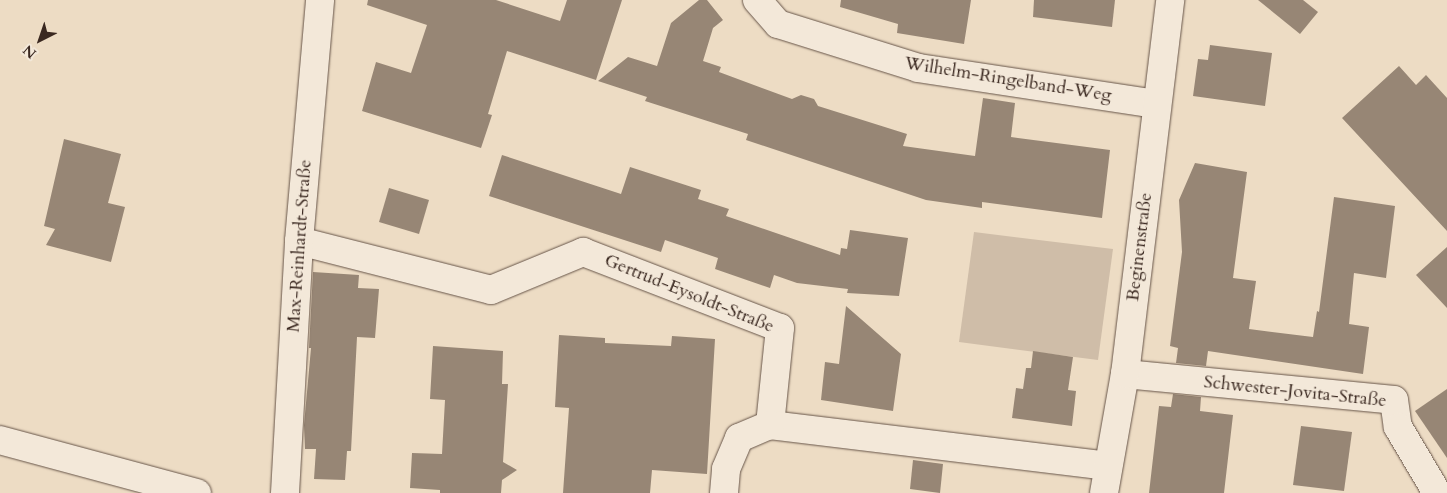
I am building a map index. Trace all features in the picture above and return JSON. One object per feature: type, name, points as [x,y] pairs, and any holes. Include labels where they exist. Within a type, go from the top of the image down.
[{"type":"street","name":"Max-Reinhardt-Straße","points":[[285,493],[299,241],[320,0]]},
{"type":"street","name":"Wilhelm-Ringelband-Weg","points":[[757,0],[778,24],[918,68],[1156,104]]},
{"type":"street","name":"Beginenstraße","points":[[1104,493],[1125,374],[1170,0]]},
{"type":"street","name":"Gertrud-Eysoldt-Straße","points":[[299,241],[492,290],[583,252],[780,328],[770,425]]},
{"type":"street","name":"Schwester-Jovita-Straße","points":[[1125,374],[1394,400],[1398,427],[1437,493]]},
{"type":"street","points":[[724,493],[726,469],[740,438],[770,425],[1108,466]]},
{"type":"street","points":[[0,440],[197,493]]},
{"type":"shaded area","points":[[974,232],[1113,249],[1098,360],[959,342]]},
{"type":"building","points":[[368,0],[496,0],[560,21],[567,0],[622,0],[596,80],[507,51],[488,114],[492,115],[481,148],[362,111],[376,62],[411,73],[427,25],[367,5]]},
{"type":"building","points":[[699,0],[707,0],[723,20],[713,28],[703,61],[721,67],[719,72],[792,99],[801,95],[814,99],[818,106],[907,134],[903,146],[975,156],[983,98],[1015,103],[1011,137],[1110,150],[1102,218],[982,202],[982,208],[926,200],[746,140],[748,134],[645,101],[647,97],[598,81],[628,57],[657,66],[671,23]]},
{"type":"building","points":[[841,0],[971,0],[964,44],[897,33],[898,24],[840,7]]},
{"type":"building","points":[[1034,0],[1115,0],[1112,27],[1033,17]]},
{"type":"building","points":[[1258,0],[1303,0],[1318,12],[1300,34]]},
{"type":"building","points":[[1210,45],[1272,53],[1265,106],[1193,96],[1198,59],[1208,60]]},
{"type":"building","points":[[1399,66],[1416,85],[1426,75],[1447,98],[1447,231],[1342,118]]},
{"type":"building","points":[[64,139],[121,154],[108,203],[125,207],[111,262],[46,245],[55,229],[44,226]]},
{"type":"building","points":[[502,155],[621,194],[630,167],[701,190],[698,199],[729,209],[726,216],[840,255],[841,248],[847,249],[850,230],[908,238],[899,296],[847,293],[848,289],[797,283],[774,275],[770,288],[715,269],[718,258],[665,240],[661,252],[489,196]]},
{"type":"building","points":[[1195,163],[1247,172],[1233,278],[1256,281],[1249,329],[1313,337],[1317,311],[1319,312],[1334,197],[1395,206],[1386,278],[1354,273],[1349,324],[1369,327],[1363,374],[1208,351],[1206,366],[1176,363],[1178,348],[1170,346],[1182,252],[1179,200]]},
{"type":"building","points":[[389,188],[429,200],[419,234],[379,222]]},
{"type":"building","points":[[1447,247],[1447,308],[1416,275]]},
{"type":"building","points":[[313,272],[359,275],[358,288],[379,289],[375,338],[357,337],[351,451],[347,451],[345,480],[314,479],[316,449],[305,449],[304,425],[311,348],[309,348]]},
{"type":"building","points":[[846,306],[901,354],[893,411],[821,400],[825,362],[839,364]]},
{"type":"building","points":[[559,335],[605,338],[605,343],[671,346],[672,336],[715,339],[707,474],[652,470],[650,493],[563,493],[569,408],[555,407]]},
{"type":"building","points":[[433,346],[503,351],[502,384],[508,384],[503,462],[517,470],[502,480],[501,493],[440,493],[440,490],[410,488],[412,453],[442,454],[445,400],[430,399]]},
{"type":"building","points":[[1033,351],[1073,357],[1068,390],[1076,391],[1072,426],[1012,418],[1016,388],[1023,389],[1026,368],[1031,368]]},
{"type":"building","points":[[1447,389],[1447,458],[1415,411]]},
{"type":"building","points":[[1173,394],[1201,397],[1200,411],[1233,415],[1224,493],[1149,493],[1159,406],[1171,407]]},
{"type":"building","points":[[1301,426],[1352,432],[1344,491],[1293,485]]},
{"type":"building","points":[[913,460],[943,464],[940,493],[910,489]]}]
